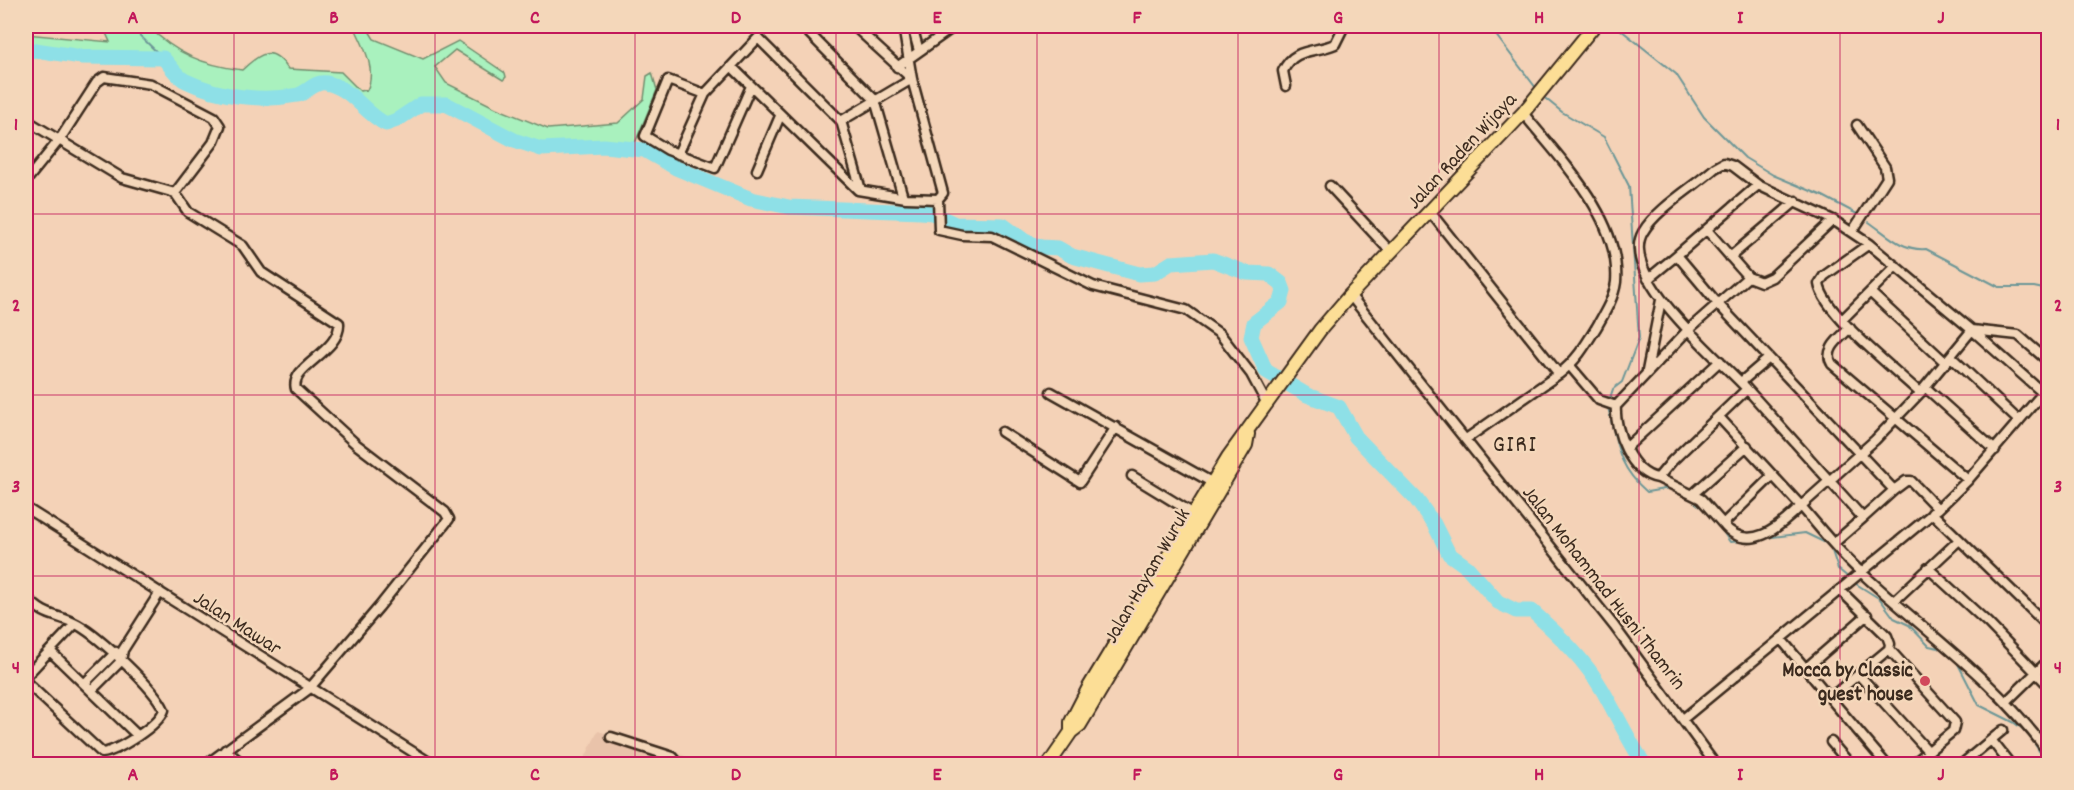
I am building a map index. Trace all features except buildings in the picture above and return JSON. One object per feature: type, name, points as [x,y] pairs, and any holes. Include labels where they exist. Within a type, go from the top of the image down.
[{"type":"highway","name":"Jalan Raden Wijaya","points":[[1350,295],[1431,213],[1523,113],[1593,26]]},
{"type":"highway","name":"Jalan Hayam Wuruk","points":[[1071,732],[1071,722],[1089,687],[1238,442],[1248,433],[1293,365],[1350,295]]},
{"type":"highway","name":"Jalan Hayam Wuruk","points":[[1049,765],[1071,732],[1080,725],[1089,711],[1246,445],[1248,433]]},
{"type":"street","points":[[802,26],[875,100],[903,197]]},
{"type":"street","points":[[854,26],[912,79]]},
{"type":"street","points":[[903,26],[912,79],[943,193],[939,204],[939,230],[962,235],[992,236],[1093,286],[1186,309],[1220,334],[1270,399]]},
{"type":"street","points":[[912,26],[920,51]]},
{"type":"street","points":[[897,67],[955,26]]},
{"type":"street","points":[[1286,86],[1283,71],[1292,59],[1307,50],[1335,44],[1344,26]]},
{"type":"street","points":[[678,154],[705,94],[758,38],[841,121],[861,190]]},
{"type":"street","points":[[732,68],[780,116],[861,190],[939,204]]},
{"type":"street","points":[[26,181],[60,139],[98,82],[104,77],[151,84],[214,117],[219,123],[219,130],[213,143],[175,193]]},
{"type":"street","points":[[841,121],[912,79]]},
{"type":"street","points":[[705,94],[668,80],[645,135],[678,154],[715,168],[751,86]]},
{"type":"street","points":[[1466,439],[1570,366],[1580,355],[1603,317],[1613,293],[1616,269],[1598,211],[1523,113]]},
{"type":"street","points":[[757,170],[780,116]]},
{"type":"street","points":[[26,120],[122,178],[175,193],[188,212],[243,246],[261,272],[339,323],[339,329],[328,348],[302,370],[296,380],[296,389],[357,445],[445,512],[449,519],[386,599],[309,689],[207,765]]},
{"type":"street","points":[[1852,232],[1887,178],[1885,167],[1857,125]]},
{"type":"street","points":[[1683,719],[1935,511],[1968,480],[2046,390],[1936,303],[1896,266],[1852,232],[1796,201],[1758,185],[1733,166],[1722,163],[1654,218],[1643,231],[1640,242],[1648,279],[1661,300],[1744,386],[1863,518]]},
{"type":"street","points":[[1648,279],[1758,185]]},
{"type":"street","points":[[1330,186],[1391,252]]},
{"type":"street","points":[[1730,257],[1796,201]]},
{"type":"street","points":[[1431,213],[1559,374]]},
{"type":"street","points":[[1707,230],[1748,277],[1758,281],[1767,280],[1833,220]]},
{"type":"street","points":[[1869,244],[1824,276],[1819,284],[1822,295],[1850,328],[1995,450]]},
{"type":"street","points":[[1677,255],[1718,304],[1894,490]]},
{"type":"street","points":[[1842,320],[1896,266]]},
{"type":"street","points":[[1609,404],[1647,372],[1688,330],[1748,277]]},
{"type":"street","points":[[1870,292],[2019,421]]},
{"type":"street","name":"Jalan Mohammad Husni Thamrin","points":[[1350,295],[1614,626],[1715,765]]},
{"type":"street","points":[[1647,372],[1661,300]]},
{"type":"street","points":[[1850,328],[1833,346],[1829,360],[1968,480]]},
{"type":"street","points":[[1570,366],[1609,404],[1619,432],[1642,471],[1693,494],[1739,537],[1756,538],[1779,526],[1861,453],[1923,390],[1972,330]]},
{"type":"street","points":[[1972,330],[2019,335],[2049,361]]},
{"type":"street","points":[[1658,478],[1672,460],[1719,417],[1769,358]]},
{"type":"street","points":[[1627,447],[1720,361]]},
{"type":"street","points":[[1051,392],[1213,483]]},
{"type":"street","points":[[1719,417],[1860,574],[1964,660],[2007,701],[2049,752]]},
{"type":"street","points":[[1002,432],[1080,482],[1116,427]]},
{"type":"street","points":[[1693,494],[1747,446]]},
{"type":"street","points":[[1723,524],[1773,475]]},
{"type":"street","points":[[1132,476],[1194,514]]},
{"type":"street","points":[[1834,543],[1894,490],[1910,480],[1958,541],[2049,626]]},
{"type":"street","name":"Jalan Mawar","points":[[26,508],[432,765]]},
{"type":"street","points":[[1894,601],[1958,541]]},
{"type":"street","points":[[1928,568],[2049,686]]},
{"type":"street","points":[[1830,698],[1889,649],[1890,644],[1887,636],[1842,589]]},
{"type":"street","points":[[92,690],[121,661],[123,650],[160,592]]},
{"type":"street","points":[[26,597],[49,616],[75,624],[113,653],[164,710],[158,720],[138,736],[102,753],[26,682]]},
{"type":"street","points":[[26,613],[33,605]]},
{"type":"street","points":[[1804,669],[1867,615]]},
{"type":"street","points":[[26,676],[75,624]]},
{"type":"street","points":[[1780,639],[1886,765]]},
{"type":"street","points":[[1889,649],[1955,722],[1953,731],[1913,765]]},
{"type":"street","points":[[85,683],[113,653],[123,650]]},
{"type":"street","points":[[50,651],[138,736]]},
{"type":"street","points":[[2007,701],[2049,661]]},
{"type":"street","points":[[1859,675],[1928,751]]},
{"type":"street","points":[[1962,765],[2003,730]]},
{"type":"street","points":[[612,737],[673,757],[679,765]]},
{"type":"street","points":[[1992,741],[2010,765]]},
{"type":"street","points":[[1831,742],[1845,763]]},
{"type":"street","points":[[225,750],[243,765]]},
{"type":"shaded area","points":[[598,731],[689,757],[684,764],[582,764]]},
{"type":"green space","points":[[93,26],[148,26],[169,44],[191,57],[228,68],[242,70],[260,56],[271,54],[277,56],[288,69],[341,72],[360,91],[367,90],[370,82],[370,66],[354,26],[366,26],[374,39],[423,59],[458,41],[505,73],[506,77],[503,80],[455,50],[435,67],[446,83],[496,108],[548,129],[618,123],[644,99],[647,76],[652,73],[657,90],[633,148],[604,146],[541,149],[514,140],[446,104],[421,104],[397,120],[386,124],[344,90],[326,83],[315,85],[298,95],[270,98],[241,97],[212,91],[185,81],[163,58],[82,57],[35,50],[26,52],[26,34],[110,42],[106,33]]},
{"type":"waterway","points":[[130,26],[163,58]]},
{"type":"waterway","points":[[1489,26],[1536,88]]},
{"type":"waterway","points":[[1616,26],[1676,74],[1704,117],[1745,158],[1773,175],[1823,196],[1857,214]]},
{"type":"waterway","points":[[26,52],[35,50],[82,57],[163,58],[186,81],[212,91],[241,97],[270,98],[298,95],[315,85],[326,83],[344,90],[386,124],[397,120],[421,104],[446,104],[514,140],[541,149],[604,146],[644,150],[676,168],[751,199],[789,207],[921,212],[932,213],[955,224],[1003,225],[1025,241],[1041,247],[1058,248],[1072,256],[1139,274],[1155,273],[1171,263],[1213,260],[1247,273],[1269,274],[1281,283],[1284,291],[1281,302],[1254,323],[1251,337],[1266,371],[1307,395],[1339,407],[1356,437],[1416,499],[1434,524],[1449,554],[1467,567],[1498,602],[1516,611],[1532,611],[1580,658],[1603,691],[1644,764]]},
{"type":"waterway","points":[[1546,99],[1562,112],[1604,137],[1629,186],[1639,338],[1622,382],[1613,389],[1609,401]]},
{"type":"waterway","points":[[1869,222],[1902,245],[1926,249],[1999,287],[2034,287],[2048,290]]},
{"type":"waterway","points":[[1608,407],[1616,443],[1630,473],[1647,492],[1670,488]]},
{"type":"waterway","points":[[1686,495],[1707,512]]},
{"type":"waterway","points":[[1717,523],[1730,542],[1743,541]]},
{"type":"waterway","points":[[1764,538],[1805,533],[1830,545],[1838,569],[1849,578]]},
{"type":"waterway","points":[[1853,582],[1880,599],[1894,618],[1909,625],[1929,646],[1944,649]]},
{"type":"waterway","points":[[1955,658],[1979,705],[2013,722],[2027,732]]},
{"type":"waterway","points":[[2030,736],[2047,764]]},
{"type":"place","name":"Mocca by Classic guest house","points":[[1925,681]]},
{"type":"district","name":"GIRI","points":[[1515,443]]}]
